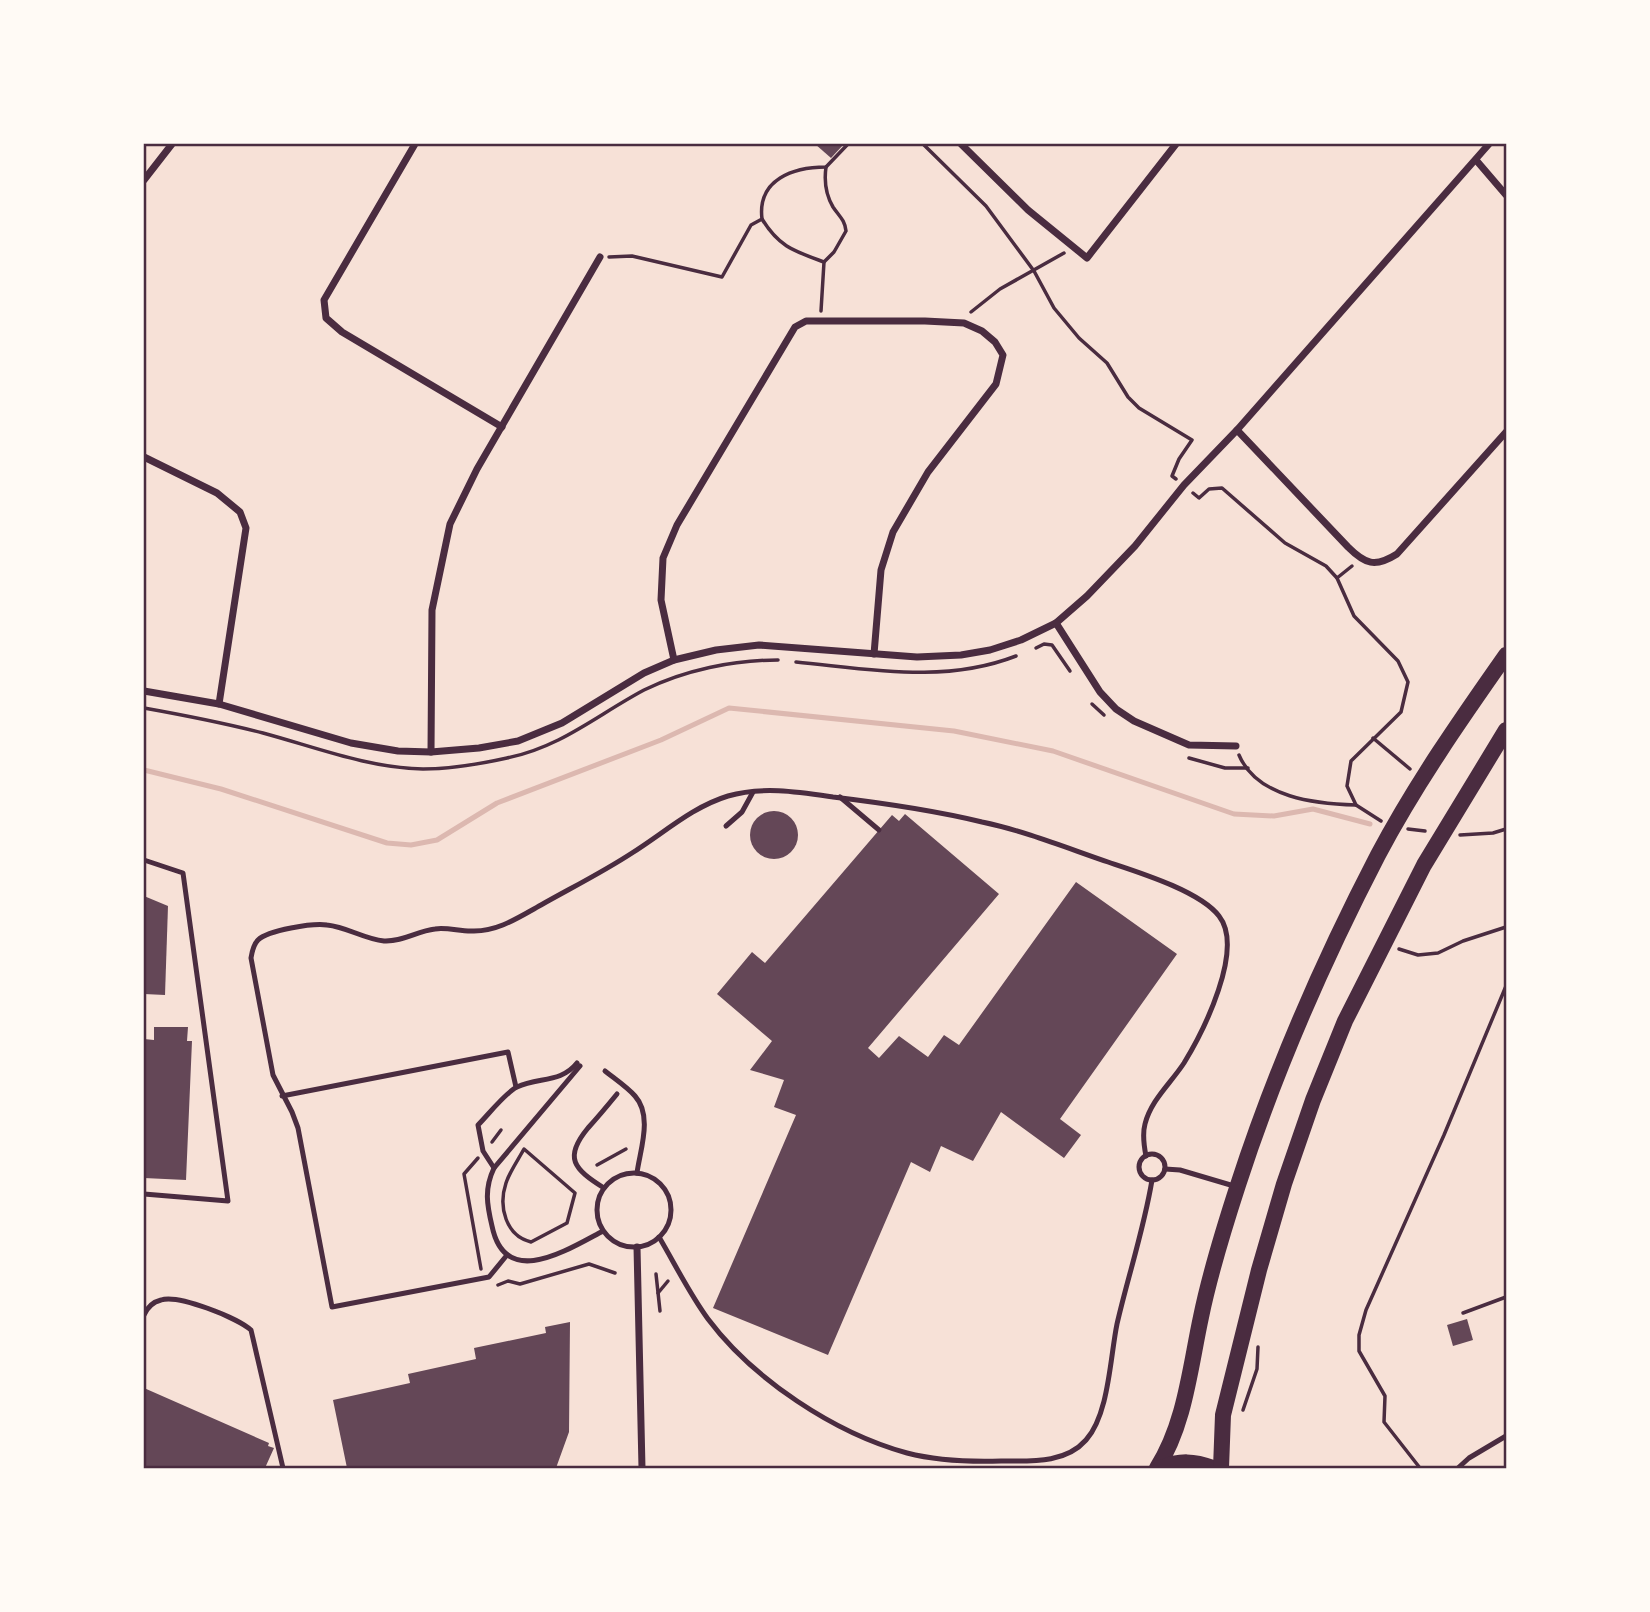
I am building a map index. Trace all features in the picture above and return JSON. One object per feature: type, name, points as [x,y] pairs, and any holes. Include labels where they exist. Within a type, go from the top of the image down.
[{"type":"main road","points":[[1159,1468],[1176,1432],[1201,1313],[1237,1187],[1275,1079],[1306,1005],[1379,854],[1412,795],[1507,654]]},
{"type":"main road","points":[[1221,1468],[1223,1415],[1259,1270],[1284,1184],[1313,1100],[1345,1021],[1424,865],[1507,730]]},
{"type":"main road","points":[[1159,1468],[1191,1461],[1213,1468]]},
{"type":"street","points":[[144,180],[172,144]]},
{"type":"street","points":[[415,144],[324,300],[326,318],[342,332],[502,427]]},
{"type":"street","points":[[961,144],[1028,211],[1087,258],[1176,144]]},
{"type":"street","points":[[144,691],[219,704],[351,743],[397,751],[431,752],[518,741],[562,723],[644,673],[674,660],[716,650],[760,645],[917,657],[971,654],[1021,640],[1056,623],[1087,596],[1135,546],[1184,485],[1237,430],[1489,144]]},
{"type":"street","points":[[1476,160],[1507,195]]},
{"type":"street","points":[[431,752],[432,610],[450,524],[477,469],[600,257]]},
{"type":"street","points":[[674,660],[661,600],[663,558],[677,525],[795,327],[806,321],[964,323],[988,336],[1003,355],[996,384],[928,472],[893,532],[881,570],[874,654]]},
{"type":"street","points":[[1237,430],[1361,559],[1374,563],[1387,561],[1397,554],[1507,432]]},
{"type":"street","points":[[144,457],[217,493],[240,512],[246,527],[219,704]]},
{"type":"street","points":[[1056,623],[1100,692],[1116,709],[1134,722],[1189,745],[1236,746]]},
{"type":"street","points":[[637,1247],[642,1468]]},
{"type":"lane","points":[[507,1255],[489,1276],[332,1307],[298,1128],[273,1075],[251,958],[253,947],[268,934],[314,925],[327,925],[384,941],[399,941],[431,929],[472,932],[503,926],[632,853],[705,805],[730,796],[753,792],[776,791],[888,803],[985,822],[1151,877],[1202,901],[1220,917],[1228,936],[1228,944],[1216,994],[1196,1041],[1151,1109],[1143,1133],[1146,1156],[1140,1163],[1140,1171],[1145,1178],[1152,1180],[1161,1177],[1165,1169],[1164,1161],[1158,1156],[1146,1156]]},
{"type":"lane","points":[[726,826],[742,811],[753,792]]},
{"type":"lane","points":[[840,797],[878,830]]},
{"type":"lane","points":[[144,860],[183,873],[228,1201],[144,1194]]},
{"type":"lane","points":[[282,1096],[509,1052],[516,1087]]},
{"type":"lane","points":[[494,1168],[483,1152],[478,1125],[516,1087],[562,1076],[579,1064],[494,1168],[486,1194],[499,1248],[507,1255],[527,1262],[547,1258],[603,1231]]},
{"type":"lane","points":[[605,1070],[635,1095],[641,1105],[644,1117],[637,1173]]},
{"type":"lane","points":[[604,1188],[579,1169],[573,1151],[577,1141],[617,1094]]},
{"type":"lane","points":[[1165,1169],[1180,1170],[1237,1187]]},
{"type":"lane","points":[[637,1173],[657,1181],[670,1202],[667,1227],[659,1237],[645,1245],[637,1247],[618,1244],[603,1231],[597,1209],[604,1188],[620,1176],[637,1173]]},
{"type":"lane","points":[[659,1237],[697,1303],[721,1334],[763,1374],[795,1399],[837,1425],[875,1442],[926,1457],[951,1461],[1038,1461],[1070,1452],[1084,1443],[1095,1428],[1152,1180]]},
{"type":"lane","points":[[144,1314],[153,1304],[162,1299],[171,1299],[239,1320],[251,1330],[284,1468]]},
{"type":"lane","points":[[1458,1468],[1469,1458],[1507,1436]]},
{"type":"path","points":[[822,322],[820,295],[824,262],[834,252],[846,232],[845,221],[832,206],[824,180],[826,167],[848,144]]},
{"type":"path","points":[[923,144],[986,206],[1034,271],[1054,308],[1079,338],[1107,363],[1128,397],[1139,408],[1192,439],[1172,476]]},
{"type":"path","points":[[824,262],[780,243],[762,219],[761,208],[767,191],[779,178],[805,167],[826,167]]},
{"type":"path","points":[[600,257],[632,256],[722,277],[751,226],[762,219]]},
{"type":"path","points":[[964,323],[972,310],[1000,289],[1074,247]]},
{"type":"path","points":[[1199,498],[1209,489],[1222,488],[1285,543],[1326,566],[1337,578],[1354,615],[1398,661],[1408,682],[1401,712],[1351,761],[1348,786],[1356,805],[1376,820],[1390,824]]},
{"type":"path","points":[[1337,578],[1361,559]]},
{"type":"path","points":[[1030,651],[1044,644],[1052,645],[1074,677]]},
{"type":"path","points":[[789,661],[918,674],[974,670],[1018,655]]},
{"type":"path","points":[[144,708],[263,733],[355,760],[422,769],[508,758],[536,750],[580,730],[645,690],[677,678],[726,663],[781,660]]},
{"type":"path","points":[[1091,703],[1111,721]]},
{"type":"path","points":[[1373,738],[1422,779]]},
{"type":"path","points":[[1236,746],[1243,764],[1261,781],[1290,797],[1323,804],[1356,805]]},
{"type":"path","points":[[1186,757],[1226,768],[1248,768]]},
{"type":"path","points":[[1401,827],[1436,833]]},
{"type":"path","points":[[1460,835],[1493,833],[1507,829]]},
{"type":"path","points":[[1396,948],[1418,955],[1438,953],[1462,941],[1507,928]]},
{"type":"path","points":[[1420,1468],[1384,1422],[1385,1396],[1359,1351],[1359,1335],[1366,1310],[1507,986]]},
{"type":"path","points":[[524,1149],[575,1193],[567,1223],[544,1236],[531,1242],[520,1239],[509,1228],[505,1215],[505,1186],[524,1149]]},
{"type":"path","points":[[597,1165],[626,1149]]},
{"type":"path","points":[[498,1285],[508,1281],[520,1284],[589,1264],[615,1273]]},
{"type":"path","points":[[656,1274],[660,1311]]},
{"type":"path","points":[[658,1293],[668,1282]]},
{"type":"path","points":[[1462,1312],[1507,1297]]},
{"type":"path","points":[[1239,1420],[1257,1368],[1258,1346]]},
{"type":"building","points":[[815,144],[844,144],[831,158]]},
{"type":"building","points":[[774,811],[783,812],[791,818],[797,826],[797,844],[791,852],[783,858],[774,859],[765,858],[757,852],[751,844],[750,835],[751,826],[757,818],[765,812]]},
{"type":"building","points":[[905,814],[999,894],[868,1048],[879,1058],[899,1036],[928,1057],[944,1035],[959,1045],[1076,882],[1177,954],[1060,1119],[1081,1135],[1064,1158],[1001,1112],[973,1161],[941,1146],[930,1172],[911,1162],[828,1355],[713,1308],[796,1115],[774,1107],[784,1080],[750,1070],[772,1041],[717,994],[752,952],[765,963],[892,815],[899,821]]},
{"type":"building","points":[[144,896],[168,906],[165,995],[144,994]]},
{"type":"building","points":[[154,1027],[188,1027],[187,1041],[192,1041],[186,1180],[144,1178],[144,1039],[154,1040]]},
{"type":"building","points":[[1467,1319],[1473,1340],[1453,1346],[1447,1325]]},
{"type":"building","points":[[570,1322],[569,1432],[556,1468],[347,1468],[333,1400],[410,1383],[408,1374],[476,1359],[474,1348],[546,1333],[545,1327]]},
{"type":"building","points":[[144,1388],[269,1443],[268,1446],[274,1448],[265,1468],[144,1468]]},
{"type":"waterway","points":[[144,770],[221,789],[387,843],[411,845],[437,840],[497,803],[661,740],[729,708],[954,731],[1053,751],[1234,814],[1274,816],[1313,809],[1370,824]]}]
